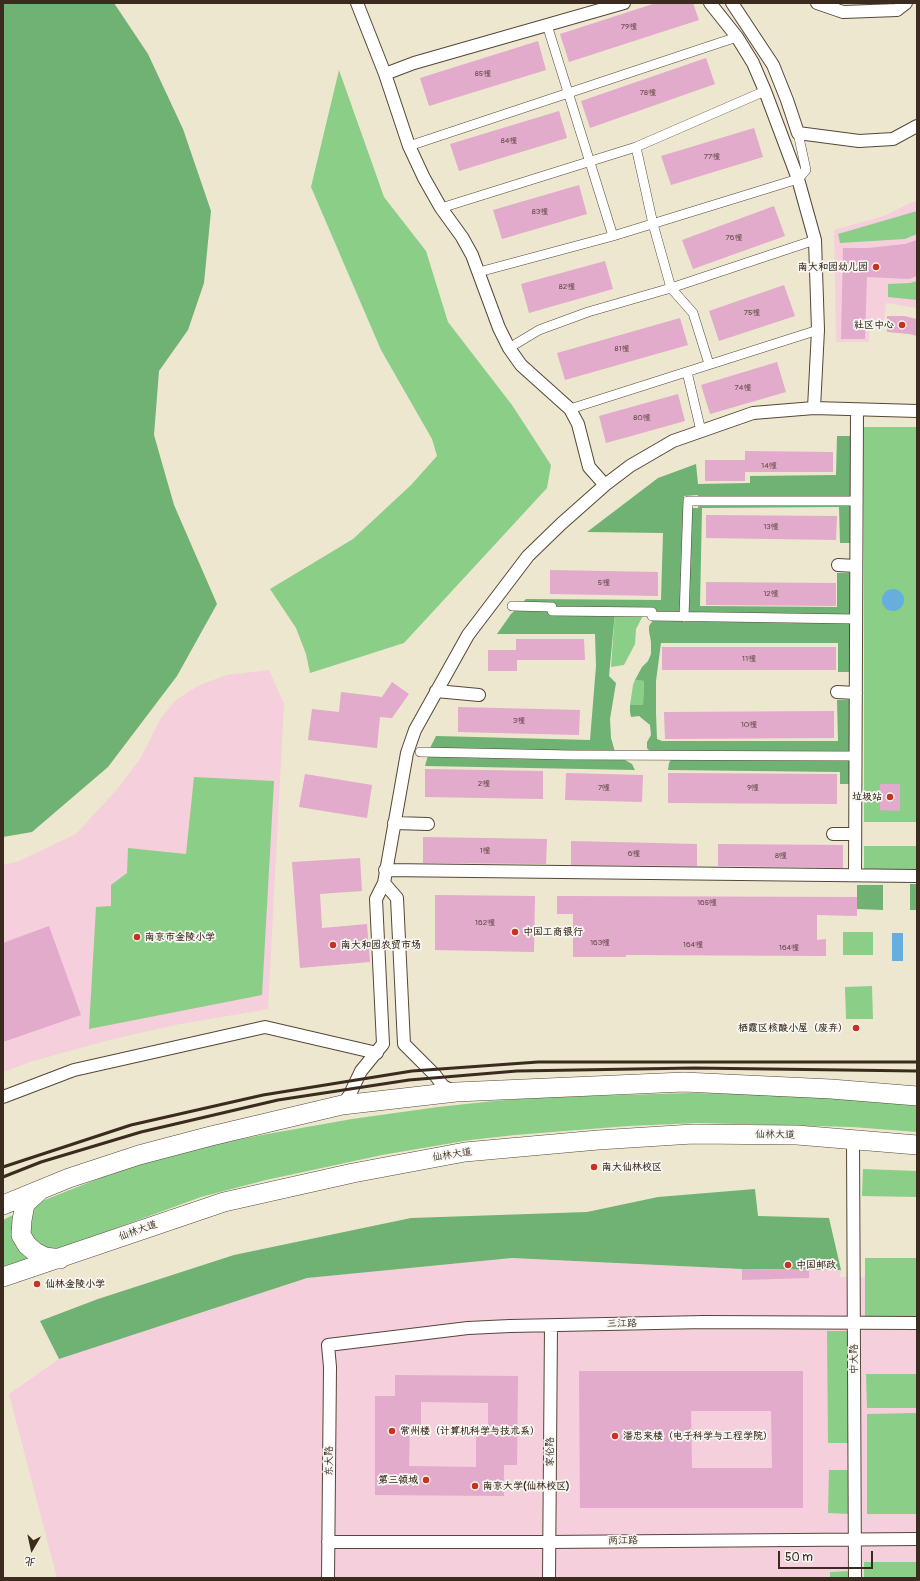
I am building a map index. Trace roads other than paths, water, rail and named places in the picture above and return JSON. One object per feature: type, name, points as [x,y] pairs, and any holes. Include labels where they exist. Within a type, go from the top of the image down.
[{"type":"main road","points":[[3,1205],[69,1178],[139,1155],[211,1136],[342,1105],[456,1092],[684,1082],[831,1089],[917,1096]]},
{"type":"main road","name":"仙林大道","points":[[3,1278],[224,1202],[353,1173],[465,1152],[598,1140],[693,1134],[797,1135],[917,1145]]},
{"type":"main road","points":[[40,1190],[25,1204],[21,1235],[27,1245],[35,1252],[45,1257],[60,1259]]},
{"type":"street","points":[[385,74],[414,63],[624,3]]},
{"type":"street","points":[[710,3],[737,37],[753,63],[765,90],[798,179],[815,240],[818,330],[814,408]]},
{"type":"street","points":[[479,272],[613,236],[798,179],[806,170],[798,133],[787,100],[773,65],[732,3]]},
{"type":"street","points":[[817,3],[843,12],[897,10],[906,3]]},
{"type":"street","points":[[358,4],[385,74],[409,146],[424,178],[441,208],[462,237],[479,272],[499,328],[509,348],[526,370],[570,409],[578,424],[589,467],[605,485]]},
{"type":"street","points":[[547,25],[613,236]]},
{"type":"street","points":[[409,146],[737,37]]},
{"type":"street","points":[[441,208],[636,147],[765,90]]},
{"type":"street","points":[[798,133],[859,141],[893,139],[917,126]]},
{"type":"street","points":[[636,147],[652,224],[671,288],[694,313],[709,364]]},
{"type":"street","points":[[509,348],[539,330],[588,312],[671,288],[815,240]]},
{"type":"street","points":[[570,409],[818,330]]},
{"type":"street","points":[[686,372],[701,431]]},
{"type":"street","points":[[342,1105],[350,1096],[361,1071],[383,1044],[376,900],[384,883],[385,870],[407,753],[415,730],[468,635],[528,556],[605,485],[630,466],[673,441],[753,413],[814,408],[917,411]]},
{"type":"street","points":[[854,876],[857,410]]},
{"type":"street","points":[[684,617],[688,501],[857,501]]},
{"type":"street","points":[[838,565],[856,566]]},
{"type":"street","points":[[512,606],[552,607],[552,611],[652,612],[652,616],[856,619]]},
{"type":"street","points":[[436,691],[479,694]]},
{"type":"street","points":[[837,692],[856,692]]},
{"type":"street","points":[[420,752],[571,755],[855,756]]},
{"type":"street","points":[[394,823],[428,824]]},
{"type":"street","points":[[833,834],[854,834]]},
{"type":"street","points":[[385,870],[917,876]]},
{"type":"street","points":[[384,883],[397,898],[404,1044],[435,1075],[443,1086],[456,1092]]},
{"type":"street","points":[[3,1097],[74,1070],[264,1027],[377,1053]]},
{"type":"street","name":"中大路","points":[[853,1140],[855,1578]]},
{"type":"street","name":"三江路","points":[[328,1345],[468,1328],[712,1322],[917,1323]]},
{"type":"street","name":"家伦路","points":[[549,1578],[551,1326]]},
{"type":"street","name":"东大路","points":[[328,1345],[330,1367],[328,1578]]},
{"type":"street","name":"两江路","points":[[328,1542],[917,1539]]},
{"type":"water","points":[[893,589],[901,592],[904,600],[901,608],[893,611],[885,608],[882,600],[885,592]]},
{"type":"water","points":[[892,933],[903,933],[903,961],[892,961]]},
{"type":"railway","points":[[3,1167],[131,1125],[263,1095],[412,1071],[538,1062],[917,1062]]},
{"type":"railway","points":[[3,1177],[41,1162],[141,1132],[278,1100],[409,1080],[517,1071],[694,1068],[917,1071]]},
{"type":"place","name":"南大和园幼儿园","points":[[876,267]]},
{"type":"place","name":"社区中心","points":[[902,325]]},
{"type":"place","name":"垃圾站","points":[[890,797]]},
{"type":"place","name":"中国工商银行","points":[[515,932]]},
{"type":"place","name":"南京市金陵小学","points":[[137,937]]},
{"type":"place","name":"南大和园农贸市场","points":[[333,945]]},
{"type":"place","name":"栖霞区核酸小屋（废弃）","points":[[856,1028]]},
{"type":"place","name":"南大仙林校区","points":[[594,1167]]},
{"type":"place","name":"中国邮政","points":[[788,1265]]},
{"type":"place","name":"仙林金陵小学","points":[[37,1284]]},
{"type":"place","name":"常州楼（计算机科学与技术系）","points":[[392,1431]]},
{"type":"place","name":"潘忠来楼（电子科学与工程学院）","points":[[615,1436]]},
{"type":"place","name":"第三领域","points":[[426,1480]]},
{"type":"place","name":"南京大学(仙林校区)","points":[[475,1486]]}]
